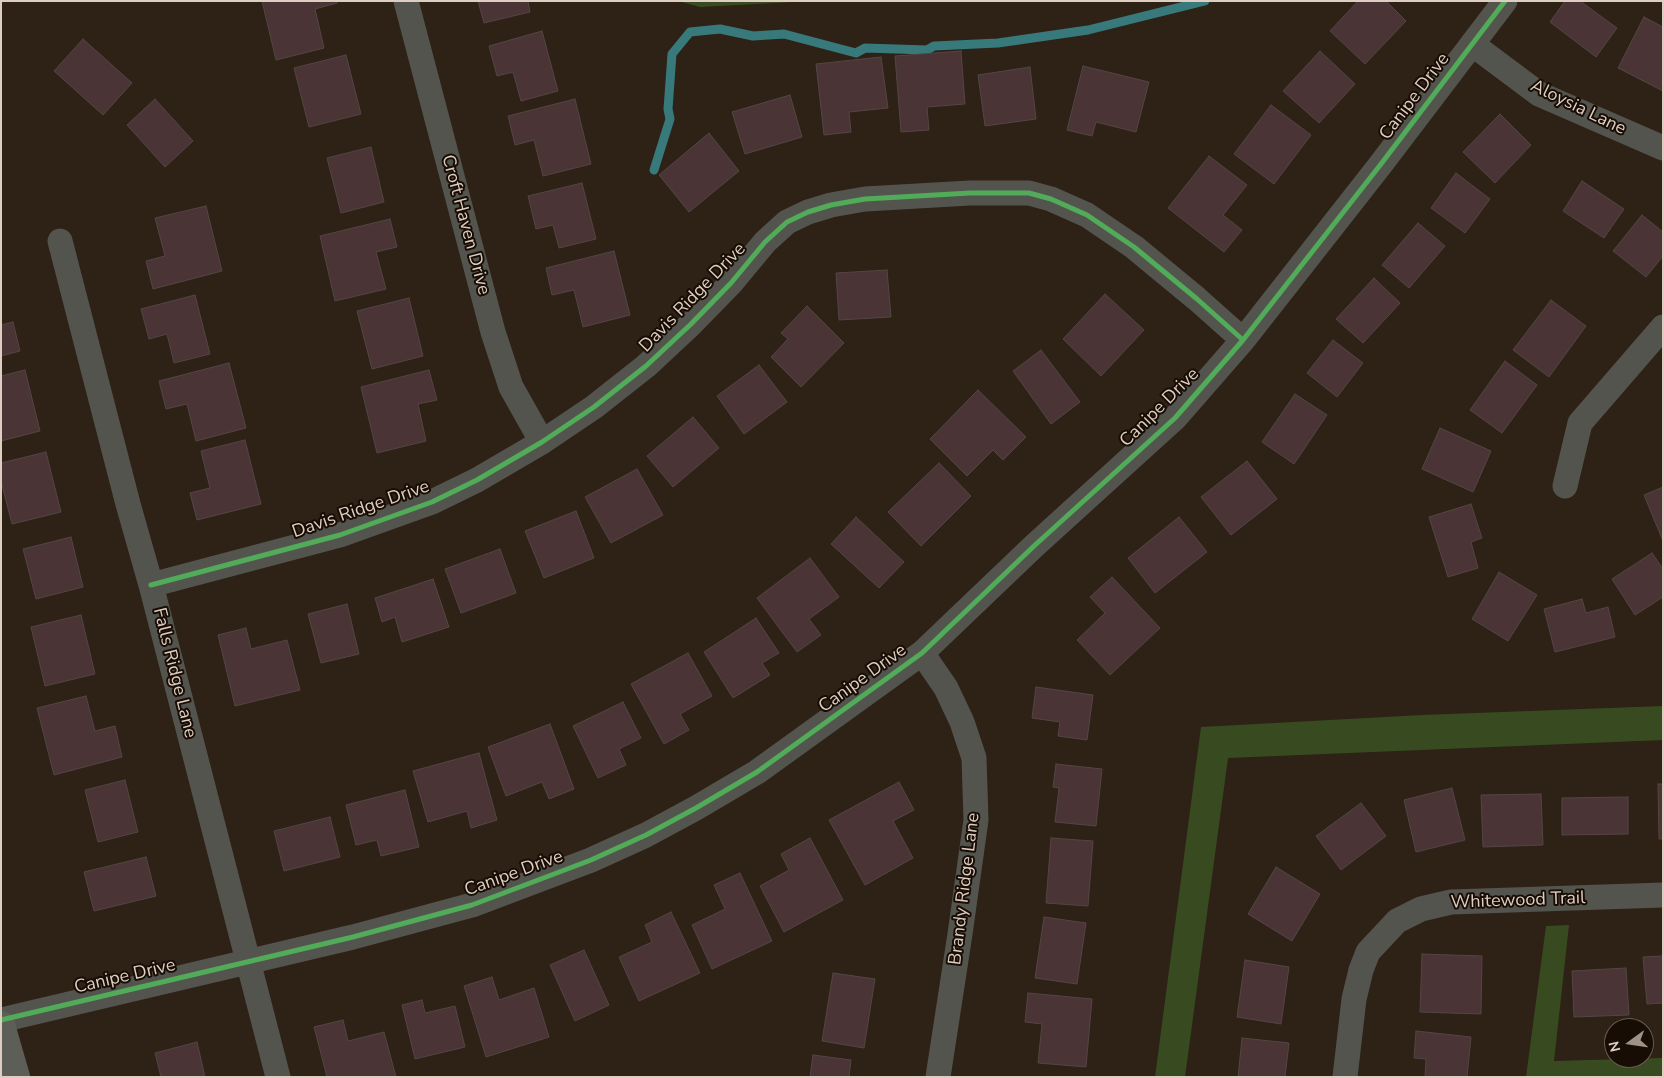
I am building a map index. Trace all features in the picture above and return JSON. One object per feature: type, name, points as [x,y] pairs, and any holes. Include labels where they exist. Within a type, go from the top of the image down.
[{"type":"main road","points":[[1,1025],[16,1077]]},
{"type":"street","name":"Croft Haven Drive","points":[[406,1],[493,332],[511,387],[542,442]]},
{"type":"street","name":"Canipe Drive","points":[[1,1020],[353,937],[472,905],[591,860],[646,835],[758,772],[922,653],[1034,546],[1175,418],[1243,340],[1381,164],[1504,1]]},
{"type":"street","name":"Aloysia Lane","points":[[1472,44],[1539,94],[1663,148]]},
{"type":"street","name":"Davis Ridge Drive","points":[[151,585],[340,535],[432,502],[477,480],[542,442],[594,407],[646,366],[698,318],[731,284],[765,242],[787,222],[808,212],[831,205],[865,199],[970,193],[1030,193],[1051,199],[1087,215],[1134,247],[1243,340]]},
{"type":"street","name":"Falls Ridge Lane","points":[[60,240],[278,1077]]},
{"type":"street","points":[[1565,486],[1580,423],[1663,327]]},
{"type":"street","name":"Brandy Ridge Lane","points":[[922,653],[946,688],[962,722],[974,758],[976,820],[938,1077]]},
{"type":"street","name":"Whitewood Trail","points":[[1345,1077],[1354,999],[1361,970],[1368,952],[1397,921],[1421,909],[1451,902],[1663,895]]},
{"type":"green space","points":[[678,1],[813,1],[700,7]]},
{"type":"green space","points":[[1663,706],[1663,740],[1228,758],[1185,1077],[1155,1077],[1201,727],[1422,715]]},
{"type":"green space","points":[[1569,925],[1554,1061],[1604,1060],[1604,1068],[1654,1068],[1654,1058],[1663,1058],[1663,1077],[1526,1077],[1546,926]]},
{"type":"building","points":[[262,1],[337,1],[337,3],[315,9],[324,48],[276,60]]},
{"type":"building","points":[[478,1],[528,1],[530,12],[484,23]]},
{"type":"building","points":[[1358,1],[1386,1],[1406,21],[1365,64],[1330,31]]},
{"type":"building","points":[[1565,1],[1580,1],[1617,28],[1596,57],[1550,22]]},
{"type":"building","points":[[1644,17],[1663,27],[1663,91],[1618,68]]},
{"type":"building","points":[[542,31],[558,91],[521,101],[513,72],[497,76],[489,46]]},
{"type":"building","points":[[83,39],[132,83],[103,115],[54,71]]},
{"type":"building","points":[[961,51],[965,104],[927,107],[929,130],[901,132],[895,56]]},
{"type":"building","points":[[1320,51],[1355,84],[1319,123],[1283,91]]},
{"type":"building","points":[[346,55],[361,114],[309,127],[294,68]]},
{"type":"building","points":[[881,57],[888,108],[849,112],[851,132],[824,135],[816,64]]},
{"type":"building","points":[[1083,66],[1149,82],[1136,132],[1096,122],[1092,136],[1067,130]]},
{"type":"building","points":[[1030,67],[1036,119],[985,126],[978,75]]},
{"type":"building","points":[[790,95],[802,137],[745,154],[732,112]]},
{"type":"building","points":[[155,99],[193,141],[165,167],[127,125]]},
{"type":"building","points":[[575,99],[591,164],[543,176],[534,140],[515,145],[508,116]]},
{"type":"building","points":[[1271,105],[1311,135],[1274,184],[1234,154]]},
{"type":"building","points":[[1500,114],[1531,145],[1495,183],[1463,152]]},
{"type":"building","points":[[709,133],[739,171],[689,212],[659,175]]},
{"type":"building","points":[[371,147],[384,202],[341,213],[327,158]]},
{"type":"building","points":[[1209,156],[1247,185],[1223,215],[1242,230],[1224,252],[1168,208]]},
{"type":"building","points":[[1456,173],[1490,199],[1465,233],[1431,208]]},
{"type":"building","points":[[1582,181],[1624,209],[1604,238],[1563,211]]},
{"type":"building","points":[[582,183],[596,239],[559,248],[553,225],[536,229],[528,196]]},
{"type":"building","points":[[206,206],[222,271],[153,289],[146,261],[165,256],[155,218]]},
{"type":"building","points":[[1642,215],[1663,232],[1663,256],[1646,277],[1613,251]]},
{"type":"building","points":[[390,219],[397,247],[376,252],[386,289],[335,301],[320,236]]},
{"type":"building","points":[[1418,223],[1445,246],[1409,288],[1382,265]]},
{"type":"building","points":[[614,251],[630,315],[583,327],[574,290],[552,295],[546,268]]},
{"type":"building","points":[[887,270],[891,317],[839,320],[836,273]]},
{"type":"building","points":[[1374,278],[1400,303],[1363,343],[1336,319]]},
{"type":"building","points":[[1105,294],[1144,330],[1101,376],[1063,339]]},
{"type":"building","points":[[195,295],[210,354],[174,363],[167,334],[149,339],[141,309]]},
{"type":"building","points":[[409,298],[423,356],[372,369],[357,311]]},
{"type":"building","points":[[1551,300],[1586,326],[1549,377],[1513,350]]},
{"type":"building","points":[[807,306],[844,343],[801,387],[771,357],[788,339],[781,333]]},
{"type":"building","points":[[13,322],[20,351],[1,356],[1,325]]},
{"type":"building","points":[[1333,340],[1363,363],[1337,397],[1307,373]]},
{"type":"building","points":[[1041,350],[1080,402],[1051,424],[1013,371]]},
{"type":"building","points":[[1505,361],[1537,385],[1502,433],[1470,410]]},
{"type":"building","points":[[229,363],[246,428],[196,441],[187,404],[166,409],[159,381]]},
{"type":"building","points":[[759,365],[787,402],[744,434],[717,396]]},
{"type":"building","points":[[25,370],[40,431],[1,441],[1,376]]},
{"type":"building","points":[[429,370],[437,400],[418,404],[426,441],[377,453],[361,387]]},
{"type":"building","points":[[978,390],[1026,437],[1003,460],[993,450],[967,476],[930,439]]},
{"type":"building","points":[[1295,394],[1327,415],[1294,464],[1262,442]]},
{"type":"building","points":[[693,417],[719,448],[673,487],[647,456]]},
{"type":"building","points":[[1440,428],[1491,451],[1473,492],[1422,469]]},
{"type":"building","points":[[245,440],[261,504],[197,520],[190,493],[210,488],[201,451]]},
{"type":"building","points":[[46,452],[61,512],[12,524],[1,481],[1,463]]},
{"type":"building","points":[[1247,461],[1277,499],[1231,535],[1201,497]]},
{"type":"building","points":[[939,463],[971,496],[921,546],[888,512]]},
{"type":"building","points":[[637,469],[663,515],[611,543],[585,497]]},
{"type":"building","points":[[1663,487],[1663,541],[1644,495]]},
{"type":"building","points":[[1471,504],[1482,538],[1471,542],[1478,568],[1448,577],[1429,517]]},
{"type":"building","points":[[576,511],[594,558],[544,578],[525,531]]},
{"type":"building","points":[[856,517],[904,562],[879,588],[831,544]]},
{"type":"building","points":[[1179,517],[1207,552],[1155,593],[1128,558]]},
{"type":"building","points":[[71,537],[83,587],[36,599],[23,549]]},
{"type":"building","points":[[500,549],[516,593],[461,613],[445,569]]},
{"type":"building","points":[[1652,553],[1663,569],[1663,597],[1635,615],[1612,579]]},
{"type":"building","points":[[810,558],[839,597],[809,619],[821,635],[797,652],[757,598]]},
{"type":"building","points":[[1499,572],[1537,595],[1508,641],[1472,619]]},
{"type":"building","points":[[1112,577],[1160,628],[1110,675],[1077,640],[1105,613],[1090,597]]},
{"type":"building","points":[[433,579],[449,627],[402,642],[395,617],[382,622],[375,598]]},
{"type":"building","points":[[1582,599],[1586,613],[1608,607],[1615,637],[1555,652],[1544,609]]},
{"type":"building","points":[[347,604],[359,654],[321,663],[308,614]]},
{"type":"building","points":[[81,615],[95,674],[45,686],[31,627]]},
{"type":"building","points":[[756,618],[779,653],[762,663],[770,675],[733,698],[704,652]]},
{"type":"building","points":[[246,628],[251,649],[287,640],[300,690],[235,706],[218,635]]},
{"type":"building","points":[[688,653],[712,696],[680,714],[689,730],[664,744],[631,684]]},
{"type":"building","points":[[1036,687],[1093,695],[1087,740],[1058,736],[1060,722],[1032,718]]},
{"type":"building","points":[[86,696],[95,731],[115,726],[122,757],[54,775],[37,708]]},
{"type":"building","points":[[623,702],[641,738],[619,749],[626,765],[598,778],[573,726]]},
{"type":"building","points":[[550,724],[574,789],[549,799],[542,782],[506,796],[488,747]]},
{"type":"building","points":[[479,753],[497,820],[471,828],[467,811],[428,822],[413,771]]},
{"type":"building","points":[[1056,764],[1102,769],[1096,826],[1055,822],[1059,788],[1053,787]]},
{"type":"building","points":[[125,780],[138,832],[98,842],[85,790]]},
{"type":"building","points":[[899,782],[914,810],[893,821],[913,858],[865,885],[829,820]]},
{"type":"building","points":[[1658,784],[1663,784],[1663,839],[1659,839]]},
{"type":"building","points":[[1452,788],[1465,840],[1416,852],[1404,800]]},
{"type":"building","points":[[405,790],[419,847],[381,856],[377,840],[356,845],[346,805]]},
{"type":"building","points":[[1541,794],[1543,845],[1483,847],[1481,795]]},
{"type":"building","points":[[1628,797],[1628,834],[1562,835],[1562,798]]},
{"type":"building","points":[[1361,803],[1386,836],[1341,870],[1316,836]]},
{"type":"building","points":[[330,817],[340,857],[284,871],[274,831]]},
{"type":"building","points":[[810,838],[843,900],[784,932],[760,886],[789,870],[781,854]]},
{"type":"building","points":[[1051,838],[1093,841],[1088,906],[1046,903]]},
{"type":"building","points":[[146,857],[156,896],[94,911],[84,872]]},
{"type":"building","points":[[1276,867],[1320,894],[1292,941],[1248,914]]},
{"type":"building","points":[[740,873],[772,941],[712,969],[692,925],[725,909],[714,885]]},
{"type":"building","points":[[671,912],[700,973],[639,1001],[619,957],[652,942],[645,925]]},
{"type":"building","points":[[1044,917],[1086,923],[1077,984],[1035,978]]},
{"type":"building","points":[[584,950],[609,1005],[575,1021],[550,965]]},
{"type":"building","points":[[1422,954],[1482,956],[1481,1014],[1420,1012]]},
{"type":"building","points":[[1663,956],[1663,1003],[1647,1004],[1643,957]]},
{"type":"building","points":[[1245,960],[1289,967],[1281,1024],[1237,1017]]},
{"type":"building","points":[[1626,968],[1629,1015],[1574,1017],[1572,971]]},
{"type":"building","points":[[833,973],[875,979],[864,1048],[822,1041]]},
{"type":"building","points":[[492,977],[499,1000],[534,988],[549,1037],[486,1057],[464,986]]},
{"type":"building","points":[[1028,993],[1092,999],[1086,1067],[1038,1063],[1042,1024],[1025,1022]]},
{"type":"building","points":[[422,1000],[425,1013],[455,1006],[465,1047],[415,1059],[402,1005]]},
{"type":"building","points":[[343,1020],[348,1041],[384,1032],[396,1077],[327,1077],[314,1027]]},
{"type":"building","points":[[1416,1031],[1471,1037],[1467,1077],[1425,1077],[1426,1059],[1414,1058]]},
{"type":"building","points":[[1242,1038],[1289,1043],[1285,1077],[1238,1077]]},
{"type":"building","points":[[197,1042],[205,1077],[161,1077],[155,1053]]},
{"type":"building","points":[[813,1055],[851,1060],[849,1077],[810,1077]]},
{"type":"waterway","points":[[654,170],[670,119],[668,109],[672,54],[690,32],[720,29],[753,36],[784,34],[856,53],[865,48],[927,50],[934,46],[998,43],[1088,30],[1205,1]]},
{"type":"cycle path","points":[[1,1020],[353,937],[472,905],[591,860],[646,835],[757,772],[922,653],[1034,546],[1175,418],[1243,340],[1381,164],[1505,1]]},
{"type":"cycle path","points":[[151,585],[340,535],[432,502],[477,480],[542,442],[594,407],[646,366],[691,324],[731,283],[765,242],[787,222],[808,212],[831,205],[865,199],[970,193],[1029,193],[1051,199],[1087,215],[1134,247],[1243,340]]}]
